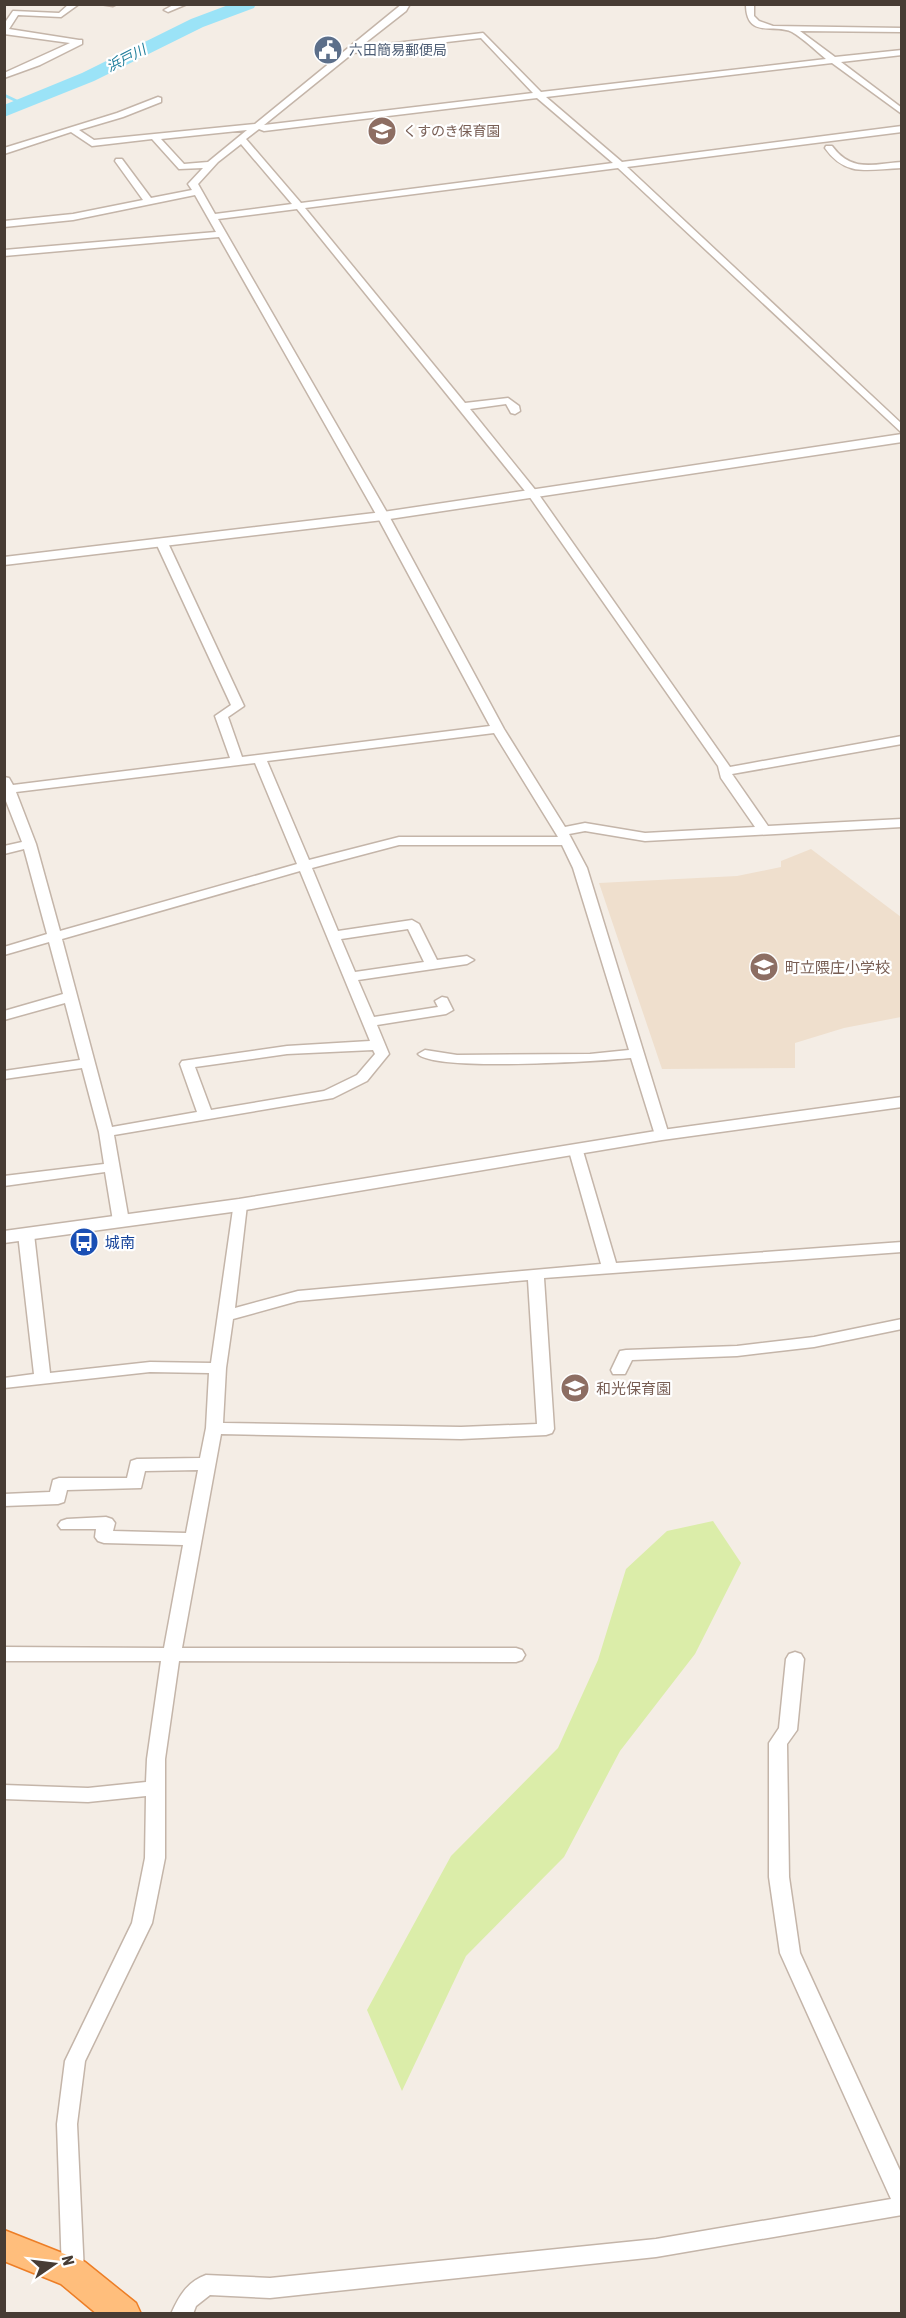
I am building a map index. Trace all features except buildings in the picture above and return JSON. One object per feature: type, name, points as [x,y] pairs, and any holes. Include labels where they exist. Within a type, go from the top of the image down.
[{"type":"highway","points":[[4,2245],[73,2274],[124,2313]]},
{"type":"street","points":[[4,76],[38,63],[79,42],[4,31],[16,13],[61,15],[75,4]]},
{"type":"street","points":[[104,4],[113,4]]},
{"type":"street","points":[[168,10],[183,4]]},
{"type":"street","points":[[406,4],[403,9],[210,165],[192,184],[383,516],[498,729],[564,836],[580,868],[662,1135]]},
{"type":"street","points":[[750,4],[750,16],[756,23],[773,28],[902,30]]},
{"type":"street","points":[[791,28],[902,112]]},
{"type":"street","points":[[351,51],[483,35],[540,96],[620,165],[902,430]]},
{"type":"street","points":[[73,129],[92,143],[153,135],[259,126],[264,128],[902,52]]},
{"type":"street","points":[[4,151],[139,109],[158,100]]},
{"type":"street","points":[[212,217],[902,129]]},
{"type":"street","points":[[153,135],[182,167],[210,165]]},
{"type":"street","points":[[241,139],[299,206],[532,494],[727,771],[727,778],[764,830]]},
{"type":"street","points":[[829,148],[831,154],[856,168],[865,170],[902,165]]},
{"type":"street","points":[[119,161],[149,202]]},
{"type":"street","points":[[4,224],[74,217],[197,192]]},
{"type":"street","points":[[4,253],[221,234]]},
{"type":"street","points":[[462,407],[508,401],[515,411]]},
{"type":"street","points":[[4,561],[383,516],[902,438]]},
{"type":"street","points":[[162,543],[238,706],[221,716],[237,761]]},
{"type":"street","points":[[121,1221],[106,1132],[55,938],[29,844],[5,787],[260,759],[498,729]]},
{"type":"street","points":[[727,771],[902,740]]},
{"type":"street","points":[[106,1132],[328,1095],[362,1078],[382,1054],[260,759]]},
{"type":"street","points":[[4,951],[374,846],[399,841],[564,836],[585,827],[645,837],[902,824]]},
{"type":"street","points":[[4,850],[29,844]]},
{"type":"street","points":[[333,936],[412,924],[432,965]]},
{"type":"street","points":[[350,977],[467,960]]},
{"type":"street","points":[[4,1016],[69,997]]},
{"type":"street","points":[[369,1022],[446,1010],[442,1001]]},
{"type":"street","points":[[206,1116],[187,1064],[287,1050],[379,1045]]},
{"type":"street","points":[[425,1054],[457,1059],[590,1058],[636,1053]]},
{"type":"street","points":[[4,1075],[86,1063]]},
{"type":"street","points":[[4,1237],[238,1205],[662,1135],[902,1102]]},
{"type":"street","points":[[576,1151],[610,1269]]},
{"type":"street","points":[[4,1181],[112,1167]]},
{"type":"street","points":[[73,2274],[67,2124],[75,2061],[142,1923],[155,1858],[156,1759],[172,1656],[214,1428],[218,1368],[238,1205]]},
{"type":"street","points":[[26,1234],[43,1379]]},
{"type":"street","points":[[226,1316],[298,1296],[536,1274],[902,1247]]},
{"type":"street","points":[[214,1428],[461,1432],[546,1429],[536,1274]]},
{"type":"street","points":[[619,1370],[626,1355],[737,1351],[814,1342],[902,1324]]},
{"type":"street","points":[[4,1383],[150,1367],[218,1368]]},
{"type":"street","points":[[4,1500],[58,1498],[59,1484],[74,1482],[135,1484],[137,1465],[207,1464]]},
{"type":"street","points":[[67,1526],[106,1523],[105,1537],[194,1539]]},
{"type":"street","points":[[4,1654],[516,1655]]},
{"type":"street","points":[[795,1659],[788,1730],[778,1743],[779,1877],[790,1953],[902,2200]]},
{"type":"street","points":[[4,1792],[88,1795],[156,1788]]},
{"type":"street","points":[[182,2313],[188,2300],[206,2286],[270,2288],[656,2248],[902,2206]]},
{"type":"shaded area","name":"町立隈庄小学校","points":[[811,849],[901,917],[901,1017],[844,1028],[795,1043],[795,1068],[662,1069],[599,883],[737,876],[781,867],[781,861]]},
{"type":"green space","points":[[713,1521],[741,1563],[695,1654],[620,1751],[564,1857],[466,1956],[402,2091],[367,2010],[451,1856],[558,1748],[598,1660],[626,1569],[667,1531]]},
{"type":"waterway","name":"浜戸川","points":[[4,112],[88,77],[197,23],[248,4]]},
{"type":"waterway","points":[[4,95],[23,104]]},
{"type":"place","name":"六田簡易郵便局","points":[[328,50]]},
{"type":"place","name":"くすのき保育園","points":[[382,131]]},
{"type":"place","name":"町立隈庄小学校","points":[[764,967]]},
{"type":"place","name":"城南","points":[[84,1242]]},
{"type":"place","name":"和光保育園","points":[[575,1388]]}]
